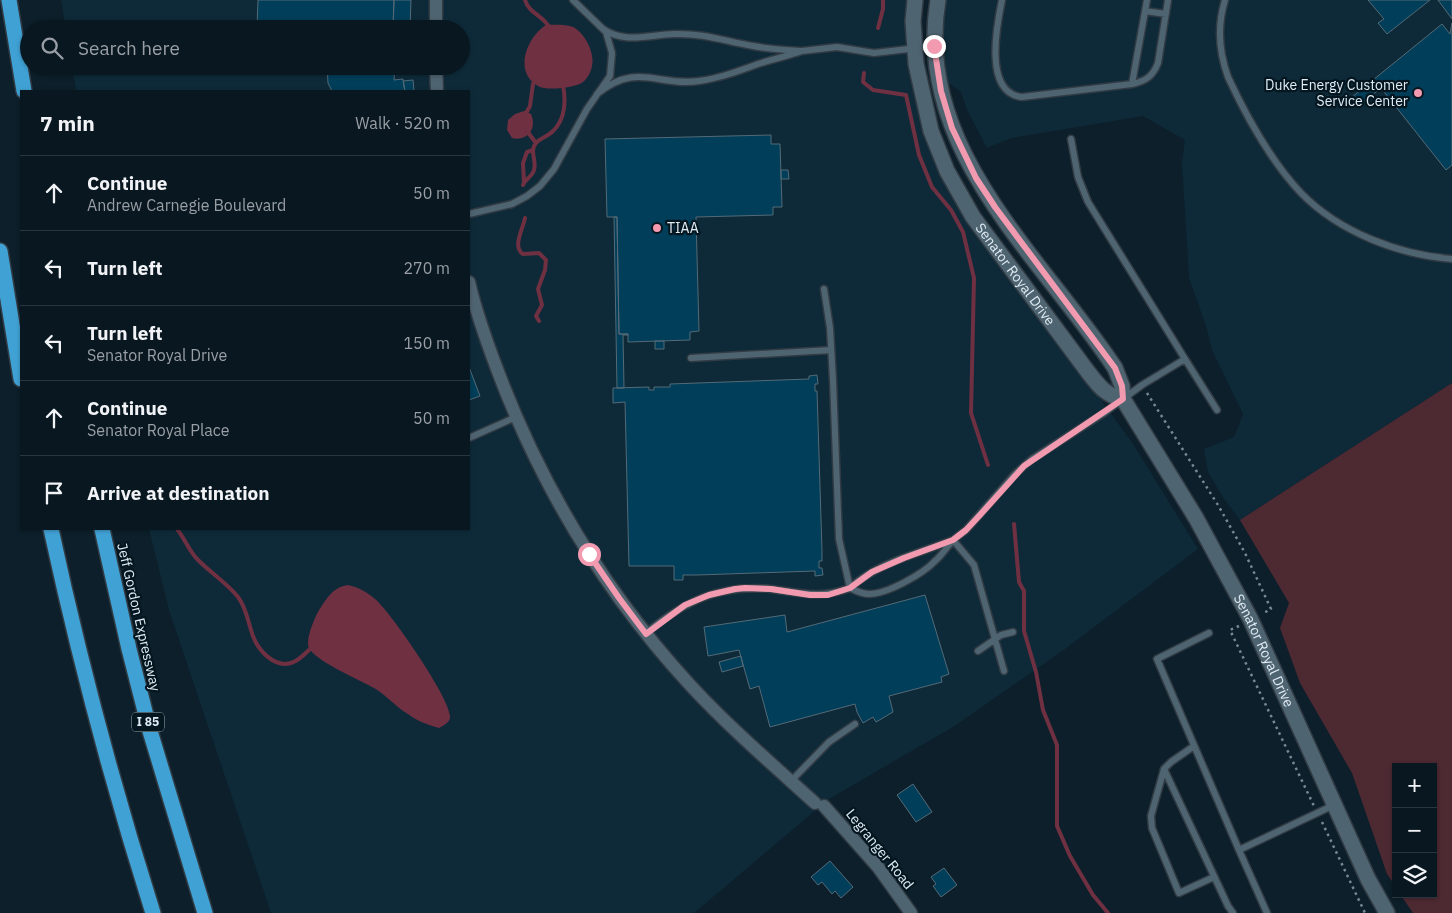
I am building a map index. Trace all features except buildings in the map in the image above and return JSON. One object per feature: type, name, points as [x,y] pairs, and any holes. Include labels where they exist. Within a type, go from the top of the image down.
[{"type":"highway","points":[[9,0],[20,67]]},
{"type":"highway","points":[[21,75],[24,90]]},
{"type":"highway","points":[[0,252],[20,372]]},
{"type":"highway","points":[[51,530],[68,607],[118,798],[153,913]]},
{"type":"highway","name":"Jeff Gordon Expressway","points":[[102,530],[150,731],[205,913]]},
{"type":"street","points":[[436,0],[436,20]]},
{"type":"street","name":"Senator Royal Drive","points":[[915,0],[913,21],[914,48],[931,131],[947,171],[973,217],[1102,389],[1108,394],[1123,399]]},
{"type":"street","name":"Senator Royal Drive","points":[[938,0],[934,46],[941,91],[957,141],[976,178],[995,207],[1115,368],[1122,386],[1123,399],[1196,518],[1226,572],[1268,657],[1368,879],[1387,913]]},
{"type":"street","points":[[436,75],[437,90]]},
{"type":"street","name":"Legranger Road","points":[[470,285],[491,353],[516,417],[553,494],[619,598],[646,634],[705,701],[791,781],[820,805],[878,867],[911,913]]},
{"type":"lane","points":[[573,0],[613,35],[643,38],[673,34],[701,35],[752,46],[802,51]]},
{"type":"lane","points":[[1002,0],[995,41],[997,69],[1000,80],[1012,94],[1022,96],[1132,84],[1146,80],[1156,68],[1168,0]]},
{"type":"lane","points":[[1132,84],[1147,0]]},
{"type":"lane","points":[[1225,0],[1219,39],[1228,78],[1272,155],[1295,186],[1330,216],[1360,233],[1411,252],[1452,259]]},
{"type":"lane","points":[[1145,11],[1166,14]]},
{"type":"lane","points":[[470,214],[512,204],[540,186],[554,168],[586,109],[608,80],[612,68],[610,42],[603,28]]},
{"type":"lane","points":[[597,94],[608,86],[629,78],[650,77],[675,81],[698,81],[717,78],[802,51],[837,47],[874,53],[934,46]]},
{"type":"lane","points":[[1071,139],[1078,177],[1088,202],[1217,410]]},
{"type":"lane","points":[[824,289],[831,350],[839,539],[850,588]]},
{"type":"lane","points":[[691,358],[831,350]]},
{"type":"lane","points":[[850,588],[871,594],[891,588],[927,569],[953,540],[966,530],[1024,466],[1142,385],[1185,359]]},
{"type":"lane","points":[[470,438],[516,417]]},
{"type":"lane","points":[[646,634],[685,605],[709,595],[729,590],[758,588],[822,595],[850,588],[872,572],[953,540]]},
{"type":"lane","points":[[953,540],[974,565],[1004,671]]},
{"type":"lane","points":[[978,651],[1001,635],[1013,632]]},
{"type":"lane","points":[[1208,633],[1157,659],[1267,913]]},
{"type":"lane","points":[[791,781],[829,742],[855,724]]},
{"type":"lane","points":[[1194,746],[1164,769],[1151,816],[1152,828],[1180,893],[1214,877]]},
{"type":"lane","points":[[1164,769],[1214,877],[1233,913]]},
{"type":"lane","points":[[1239,850],[1335,804]]},
{"type":"path","points":[[1149,396],[1218,505],[1271,609]]},
{"type":"path","points":[[1230,630],[1313,805]]},
{"type":"path","points":[[1322,821],[1365,913]]},
{"type":"shaded area","name":"TIAA","points":[[61,0],[907,0],[906,48],[915,96],[927,140],[1035,309],[1133,444],[1198,549],[1061,652],[953,727],[829,799],[694,913],[271,913],[169,610],[149,530],[470,530],[470,90],[76,90],[73,75],[470,75],[470,20],[64,20]]},
{"type":"shaded area","points":[[943,0],[1452,0],[1452,383],[1240,520],[1224,499],[1208,472],[1204,449],[1234,437],[1243,414],[1212,350],[1207,329],[1189,278],[1182,163],[1185,140],[1143,116],[1011,138],[987,148],[967,110],[961,92],[947,82],[943,50]]},
{"type":"shaded area","points":[[546,25],[573,27],[585,39],[593,61],[590,73],[583,82],[554,89],[542,88],[530,80],[526,72],[526,55],[533,38]]},
{"type":"shaded area","points":[[524,111],[531,114],[533,119],[532,128],[527,136],[523,138],[512,138],[507,130],[508,120],[515,114]]},
{"type":"shaded area","points":[[1452,383],[1452,913],[1413,913],[1403,898],[1437,898],[1437,763],[1392,763],[1392,881],[1387,874],[1352,773],[1300,683],[1280,628],[1289,603],[1240,520]]},
{"type":"shaded area","points":[[348,585],[362,590],[375,599],[406,638],[442,694],[450,718],[446,724],[439,728],[415,719],[374,688],[320,659],[309,648],[310,630],[316,615],[334,591]]},
{"type":"waterway","points":[[525,0],[530,9],[545,21],[550,29]]},
{"type":"waterway","points":[[878,28],[883,9],[883,0]]},
{"type":"waterway","points":[[864,73],[863,82],[873,90],[906,95],[919,155],[932,187],[951,210],[963,232],[974,278],[971,413],[988,465]]},
{"type":"waterway","points":[[525,115],[530,106],[533,84],[536,79]]},
{"type":"waterway","points":[[523,185],[534,170],[534,146],[552,132],[560,122],[564,110],[563,85]]},
{"type":"waterway","points":[[527,131],[536,143]]},
{"type":"waterway","points":[[524,183],[523,163],[527,152],[533,150]]},
{"type":"waterway","points":[[525,218],[518,247],[523,254],[539,253],[546,260],[545,270],[538,289],[542,305],[536,316],[539,321]]},
{"type":"waterway","points":[[1014,524],[1019,582],[1024,591],[1024,631],[1036,672],[1043,710],[1057,745],[1057,826],[1070,856],[1093,895],[1108,913]]},
{"type":"waterway","points":[[178,530],[203,565],[238,597],[255,641],[267,657],[285,664],[298,659],[309,650]]},
{"type":"place","name":"Duke Energy Customer Service Center","points":[[1418,93]]},
{"type":"place","name":"TIAA","points":[[657,228]]},
{"type":"route","points":[[589,554],[646,634],[685,605],[709,595],[735,589],[758,588],[810,595],[828,595],[850,588],[872,572],[953,540],[966,530],[1015,474],[1032,459],[1123,399],[1122,386],[1115,368],[995,207],[976,178],[952,128],[941,91],[934,46]]}]
